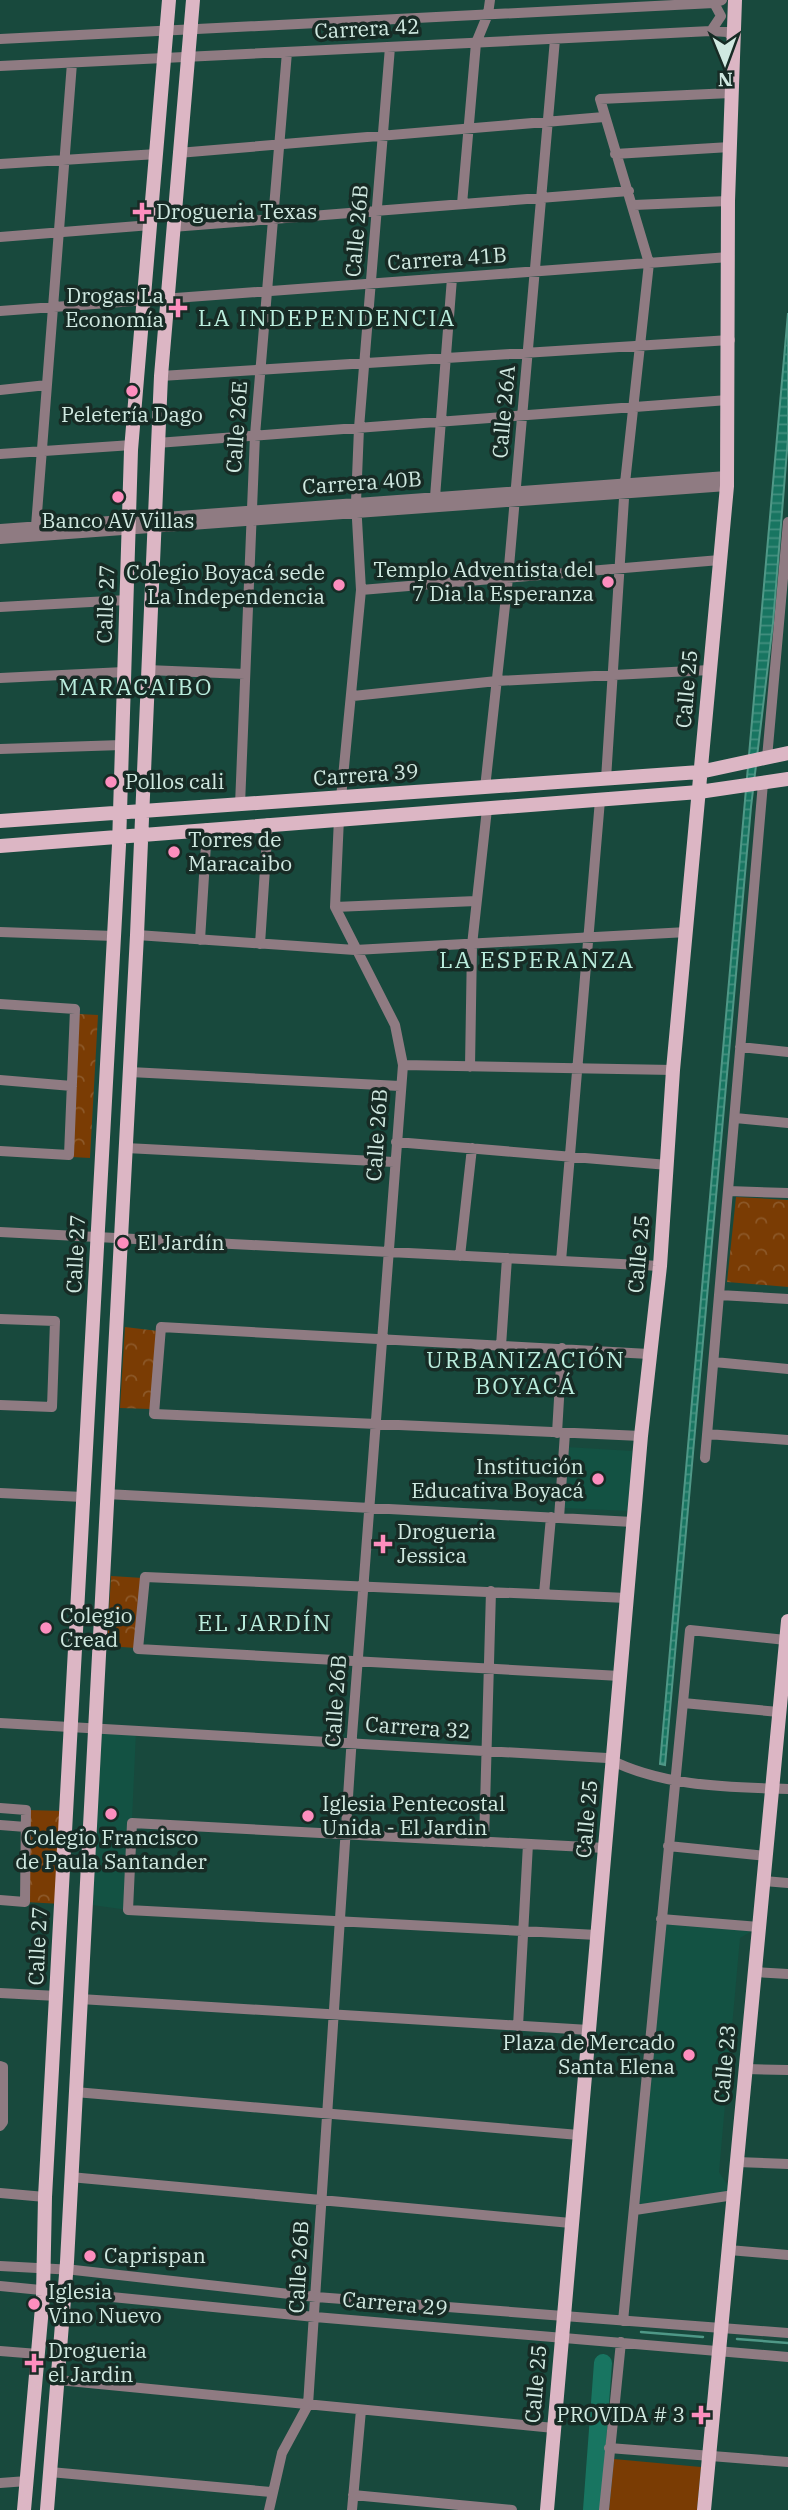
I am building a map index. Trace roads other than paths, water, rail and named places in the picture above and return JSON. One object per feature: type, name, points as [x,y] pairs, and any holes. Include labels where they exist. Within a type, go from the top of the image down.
[{"type":"main road","name":"Calle 27","points":[[24,2510],[44,2289],[45,2197],[119,836],[132,445],[169,0]]},
{"type":"main road","name":"Calle 27","points":[[47,2510],[67,2270],[137,935],[157,443],[166,299],[192,0]]},
{"type":"main road","name":"Calle 25","points":[[547,2510],[641,1436],[660,1266],[673,1070],[727,481],[729,201],[735,0]]},
{"type":"main road","name":"Carrera 39","points":[[0,821],[700,772],[788,753]]},
{"type":"main road","name":"Carrera 39","points":[[699,792],[752,762]]},
{"type":"main road","name":"Carrera 39","points":[[0,846],[268,823],[699,792],[788,779]]},
{"type":"main road","name":"Calle 23","points":[[704,2510],[772,1788],[782,1719],[788,1621]]},
{"type":"street","points":[[462,204],[476,43],[488,14],[490,0]]},
{"type":"street","name":"Carrera 42","points":[[0,39],[718,1]]},
{"type":"street","points":[[712,31],[720,19],[718,1]]},
{"type":"street","name":"Carrera 42","points":[[0,66],[712,31],[727,32],[733,37]]},
{"type":"street","name":"Calle 26A","points":[[485,788],[508,578],[555,39]]},
{"type":"street","name":"Calle 26B","points":[[341,798],[353,696],[361,590],[357,507],[359,428],[390,47]]},
{"type":"street","name":"Calle 26E","points":[[240,806],[255,435],[287,52]]},
{"type":"street","points":[[36,526],[72,63]]},
{"type":"street","points":[[606,779],[625,488],[649,263],[634,205],[615,154],[600,99],[731,93]]},
{"type":"street","points":[[178,153],[604,117]]},
{"type":"street","points":[[615,154],[730,147]]},
{"type":"street","points":[[0,164],[157,155]]},
{"type":"street","points":[[172,227],[629,191]]},
{"type":"street","points":[[634,205],[729,201]]},
{"type":"street","points":[[0,237],[151,225]]},
{"type":"street","name":"Carrera 41B","points":[[0,311],[729,257]]},
{"type":"street","points":[[435,497],[452,278]]},
{"type":"street","points":[[161,376],[730,340]]},
{"type":"street","points":[[0,390],[47,385]]},
{"type":"street","points":[[157,443],[728,401]]},
{"type":"street","points":[[0,454],[132,445]]},
{"type":"street","name":"Carrera 40B","points":[[0,539],[154,523],[727,481]]},
{"type":"street","name":"Carrera 40B","points":[[357,507],[435,497],[515,497]]},
{"type":"street","points":[[752,762],[788,524]]},
{"type":"street","name":"Carrera 40B","points":[[0,529],[129,525]]},
{"type":"street","points":[[361,590],[720,560]]},
{"type":"street","points":[[0,607],[127,600]]},
{"type":"street","points":[[147,670],[245,674]]},
{"type":"street","points":[[353,696],[498,681],[710,670]]},
{"type":"street","points":[[0,678],[124,672]]},
{"type":"street","points":[[0,749],[122,745]]},
{"type":"street","points":[[705,1458],[735,1118],[755,785]]},
{"type":"street","points":[[561,1261],[600,800]]},
{"type":"street","points":[[470,1067],[472,945],[486,808]]},
{"type":"street","name":"Calle 26B","points":[[269,2510],[271,2492],[282,2454],[308,2405],[363,1586],[403,1065],[401,1043],[395,1025],[335,907],[339,818]]},
{"type":"street","points":[[260,944],[268,823]]},
{"type":"street","points":[[200,940],[206,828]]},
{"type":"street","points":[[335,907],[476,901]]},
{"type":"street","points":[[0,932],[114,936]]},
{"type":"street","points":[[137,935],[355,950],[687,932]]},
{"type":"street","points":[[0,1004],[75,1009],[69,1155],[0,1152]]},
{"type":"street","points":[[740,1047],[788,1052]]},
{"type":"street","points":[[403,1065],[673,1070]]},
{"type":"street","points":[[130,1072],[400,1086]]},
{"type":"street","points":[[0,1080],[72,1086]]},
{"type":"street","points":[[735,1118],[788,1123]]},
{"type":"street","points":[[396,1142],[668,1165]]},
{"type":"street","points":[[126,1148],[394,1162]]},
{"type":"street","points":[[460,1256],[472,1148]]},
{"type":"street","points":[[728,1191],[788,1194]]},
{"type":"street","points":[[0,1232],[660,1266]]},
{"type":"street","points":[[500,1346],[507,1258]]},
{"type":"street","points":[[719,1295],[788,1300]]},
{"type":"street","points":[[0,1319],[55,1321],[52,1408],[0,1405]]},
{"type":"street","points":[[641,1436],[154,1414],[161,1328],[649,1353]]},
{"type":"street","points":[[544,1594],[555,1517],[561,1433],[562,1348]]},
{"type":"street","points":[[713,1362],[788,1369]]},
{"type":"street","points":[[707,1434],[788,1440]]},
{"type":"street","points":[[0,1493],[83,1497]]},
{"type":"street","points":[[106,1494],[634,1522]]},
{"type":"street","points":[[620,1676],[138,1649],[145,1577],[627,1598]]},
{"type":"street","points":[[484,1842],[491,1591]]},
{"type":"street","points":[[623,2321],[668,1846],[671,1779],[690,1630],[786,1640]]},
{"type":"street","points":[[682,1703],[782,1719]]},
{"type":"street","name":"Carrera 32","points":[[0,1723],[607,1758],[643,1773],[671,1779],[788,1789]]},
{"type":"street","points":[[0,1808],[26,1810],[25,1902],[0,1900]]},
{"type":"street","points":[[597,1935],[128,1910],[132,1823],[605,1848]]},
{"type":"street","points":[[0,1825],[26,1827]]},
{"type":"street","points":[[518,2026],[528,1844]]},
{"type":"street","points":[[668,1846],[766,1856]]},
{"type":"street","points":[[764,1881],[788,1883]]},
{"type":"street","points":[[661,1919],[759,1927]]},
{"type":"street","points":[[755,1972],[788,1974]]},
{"type":"street","points":[[0,1993],[57,1996]]},
{"type":"street","points":[[80,1999],[589,2030]]},
{"type":"street","points":[[1,2124],[2,2066]]},
{"type":"street","points":[[746,2069],[788,2070]]},
{"type":"street","points":[[75,2092],[579,2135]]},
{"type":"street","points":[[737,2162],[788,2164]]},
{"type":"street","points":[[70,2177],[571,2223]]},
{"type":"street","points":[[0,2193],[45,2197]]},
{"type":"street","points":[[635,2210],[734,2195]]},
{"type":"street","points":[[729,2250],[788,2255]]},
{"type":"street","name":"Carrera 29","points":[[0,2266],[67,2270],[316,2297],[788,2333]]},
{"type":"street","name":"Carrera 29","points":[[0,2286],[315,2317],[788,2357]]},
{"type":"street","points":[[604,2510],[621,2342]]},
{"type":"street","points":[[0,2351],[38,2354]]},
{"type":"street","points":[[58,2380],[554,2428]]},
{"type":"street","points":[[352,2510],[361,2410]]},
{"type":"street","points":[[609,2448],[788,2462]]},
{"type":"street","points":[[50,2472],[271,2492]]},
{"type":"street","points":[[0,2483],[27,2481]]},
{"type":"street","points":[[353,2495],[512,2510]]},
{"type":"waterway","points":[[641,2332],[703,2337]]},
{"type":"waterway","points":[[737,2339],[788,2343]]},
{"type":"waterway","points":[[592,2510],[603,2363]]},
{"type":"place","name":"Drogueria Texas","points":[[142,212]]},
{"type":"place","name":"Drogas La Economía","points":[[178,308]]},
{"type":"place","name":"Peletería Dago","points":[[132,391]]},
{"type":"place","name":"Banco AV Villas","points":[[118,497]]},
{"type":"place","name":"Templo Adventista del 7 Dia la Esperanza","points":[[608,582]]},
{"type":"place","name":"Colegio Boyacá sede La Independencia","points":[[339,585]]},
{"type":"place","name":"Pollos cali","points":[[111,782]]},
{"type":"place","name":"Torres de Maracaibo","points":[[174,852]]},
{"type":"place","name":"El Jardín","points":[[123,1243]]},
{"type":"place","name":"Institución Educativa Boyacá","points":[[598,1479]]},
{"type":"place","name":"Drogueria Jessica","points":[[383,1544]]},
{"type":"place","name":"Colegio Cread","points":[[46,1628]]},
{"type":"place","name":"Colegio Francisco de Paula Santander","points":[[111,1814]]},
{"type":"place","name":"Iglesia Pentecostal Unida - El Jardin","points":[[308,1816]]},
{"type":"place","name":"Plaza de Mercado Santa Elena","points":[[689,2055]]},
{"type":"place","name":"Caprispan","points":[[90,2256]]},
{"type":"place","name":"Iglesia Vino Nuevo","points":[[34,2304]]},
{"type":"place","name":"Drogueria el Jardin","points":[[34,2363]]},
{"type":"place","name":"PROVIDA # 3","points":[[701,2415]]},
{"type":"district","name":"LA INDEPENDENCIA","points":[[327,318]]},
{"type":"district","name":"MARACAIBO","points":[[136,687]]},
{"type":"district","name":"LA ESPERANZA","points":[[537,960]]},
{"type":"district","name":"URBANIZACIÓN BOYACÁ","points":[[526,1373]]},
{"type":"district","name":"EL JARDÍN","points":[[265,1623]]}]
